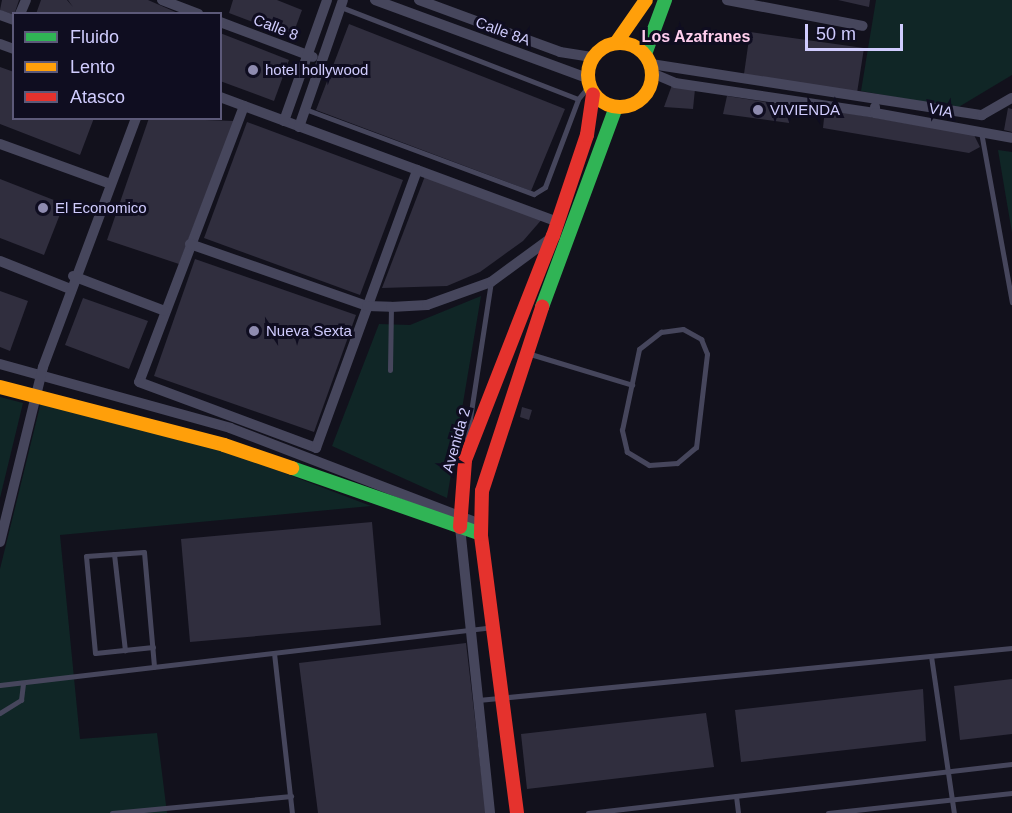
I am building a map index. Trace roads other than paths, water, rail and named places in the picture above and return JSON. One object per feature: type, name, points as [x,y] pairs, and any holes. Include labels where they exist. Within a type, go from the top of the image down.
[{"type":"street","points":[[162,0],[181,11]]},
{"type":"street","points":[[284,121],[327,0]]},
{"type":"street","name":"Calle 8A","points":[[375,0],[590,86]]},
{"type":"street","name":"Calle 8A","points":[[418,0],[560,52],[592,57]]},
{"type":"street","points":[[616,107],[590,86],[592,57],[616,43],[646,0]]},
{"type":"street","points":[[517,813],[481,529],[488,460],[525,352],[616,107],[646,94],[649,64],[664,0]]},
{"type":"street","points":[[727,0],[863,26]]},
{"type":"street","points":[[299,127],[342,3]]},
{"type":"street","name":"Calle 8","points":[[222,23],[322,60]]},
{"type":"street","points":[[616,43],[675,83],[875,107],[982,115],[1012,98]]},
{"type":"street","name":"Avenida 2","points":[[490,813],[460,521],[465,460],[558,222],[587,135],[590,86]]},
{"type":"street","points":[[222,99],[558,222]]},
{"type":"street","points":[[244,106],[139,382],[316,448],[417,170]]},
{"type":"street","name":"VIA","points":[[875,107],[1012,138]]},
{"type":"street","points":[[0,542],[41,373],[68,288],[108,183],[135,120]]},
{"type":"street","points":[[0,144],[108,183]]},
{"type":"street","points":[[190,244],[367,306],[391,307],[427,305],[491,282],[553,236]]},
{"type":"street","points":[[0,261],[68,288]]},
{"type":"street","points":[[73,276],[165,311]]},
{"type":"street","points":[[0,364],[41,373],[240,431],[481,529]]},
{"type":"street","points":[[0,387],[224,445],[460,521]]},
{"type":"lane","points":[[342,3],[578,99]]},
{"type":"lane","points":[[305,109],[534,194],[545,188],[578,99],[590,86]]},
{"type":"lane","points":[[981,132],[1011,299]]},
{"type":"lane","points":[[465,460],[491,282]]},
{"type":"lane","points":[[390,370],[391,307]]},
{"type":"lane","points":[[683,329],[701,339],[707,354],[696,447],[677,463],[649,465],[627,452],[622,430],[632,385],[639,349],[661,332],[683,329]]},
{"type":"lane","points":[[525,352],[632,385]]},
{"type":"lane","points":[[153,647],[96,653],[86,556],[144,552],[153,647],[154,667]]},
{"type":"lane","points":[[114,554],[125,650]]},
{"type":"lane","points":[[0,685],[493,627]]},
{"type":"lane","points":[[478,700],[1012,648]]},
{"type":"lane","points":[[274,653],[292,813]]},
{"type":"lane","points":[[931,656],[954,813]]},
{"type":"lane","points":[[0,713],[21,700],[23,683]]},
{"type":"lane","points":[[588,813],[1012,764]]},
{"type":"lane","points":[[828,813],[1012,793]]},
{"type":"lane","points":[[112,813],[291,796]]},
{"type":"lane","points":[[736,796],[738,813]]},
{"type":"place","name":"hotel hollywood","points":[[253,70]]},
{"type":"place","name":"VIVIENDA","points":[[758,110]]},
{"type":"place","name":"El Economico","points":[[43,208]]},
{"type":"place","name":"Nueva Sexta","points":[[254,331]]},
{"type":"district","name":"Los Azafranes","points":[[696,37]]}]
